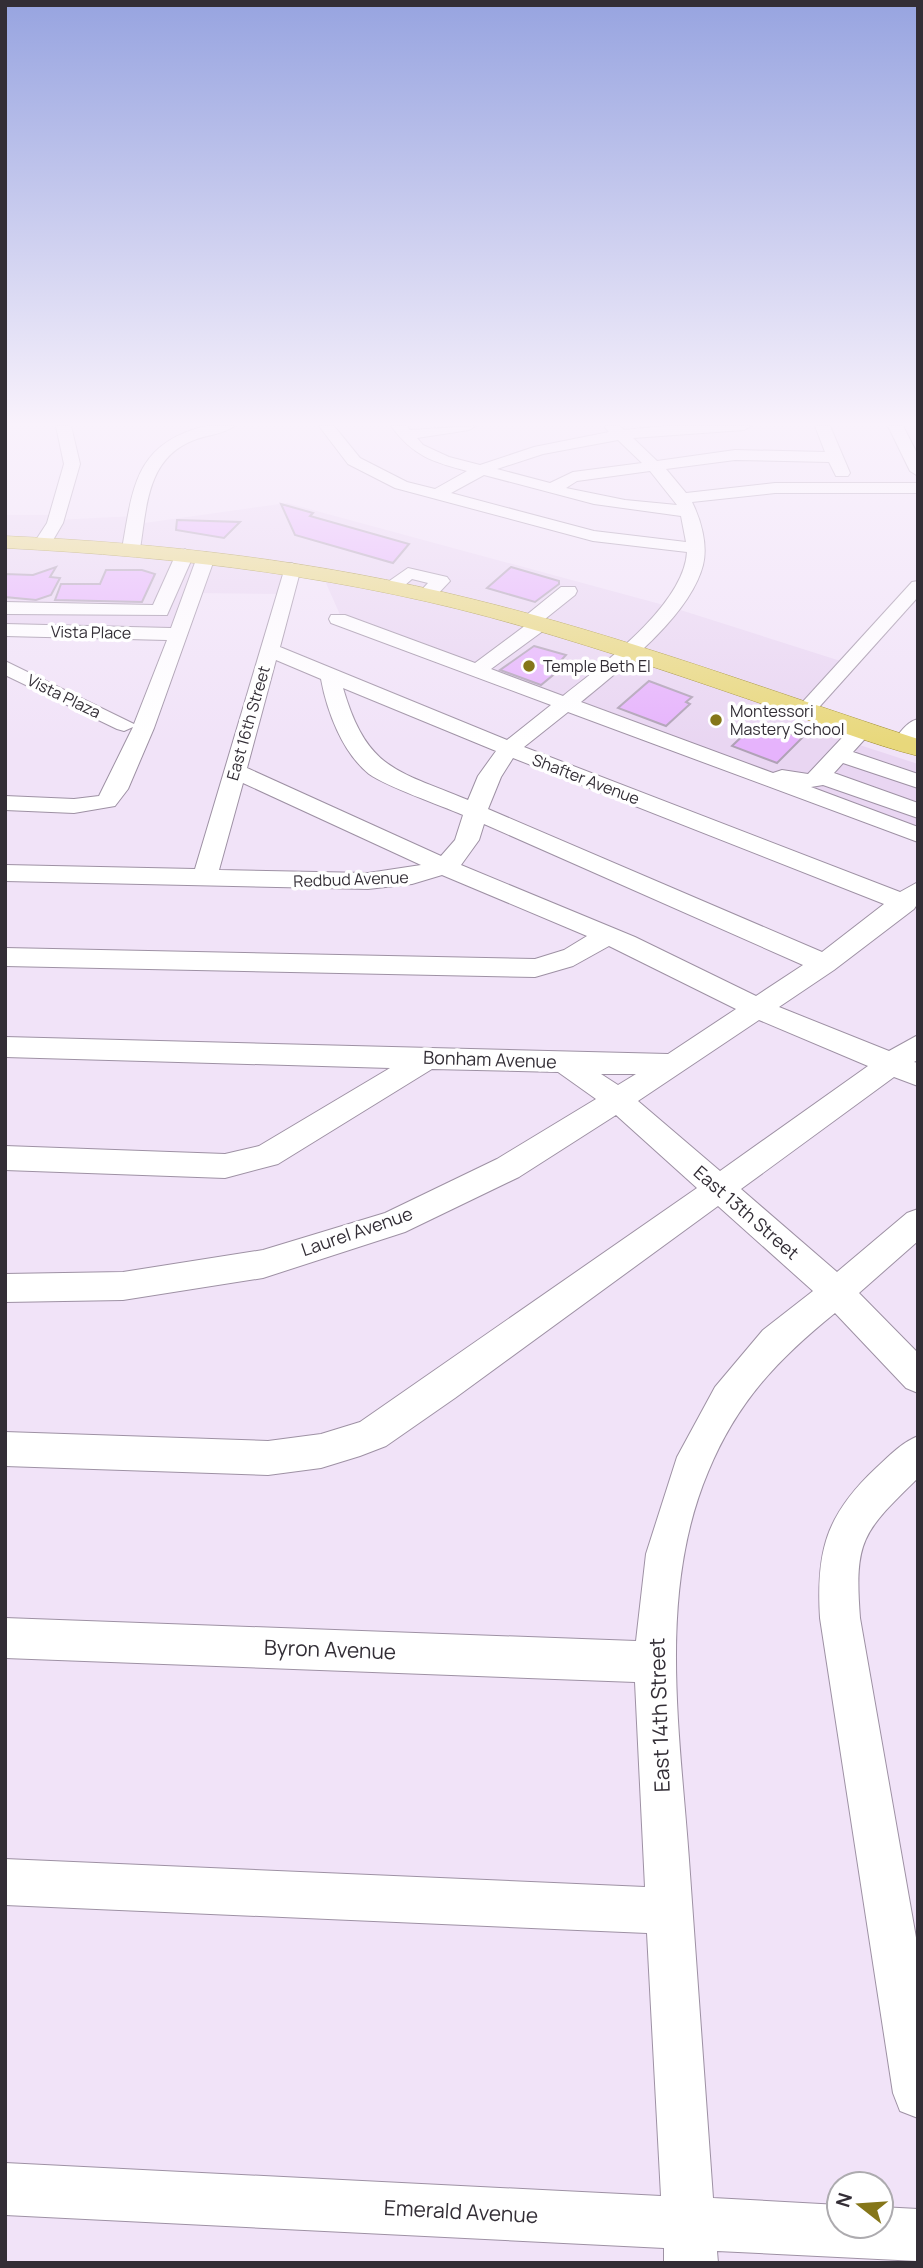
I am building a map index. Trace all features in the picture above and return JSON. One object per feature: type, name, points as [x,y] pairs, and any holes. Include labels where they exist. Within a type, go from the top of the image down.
[{"type":"main road","points":[[5,542],[131,549],[292,568],[426,595],[535,623],[626,651],[862,730],[913,739]]},
{"type":"street","points":[[43,543],[49,532]]},
{"type":"street","points":[[131,549],[134,532]]},
{"type":"street","points":[[577,532],[694,548]]},
{"type":"street","points":[[445,867],[465,850],[486,779],[509,749],[626,651],[680,597],[694,568],[690,532]]},
{"type":"street","points":[[5,608],[42,617],[154,625],[195,556]]},
{"type":"street","points":[[5,803],[95,805],[115,794],[177,634],[195,556]]},
{"type":"street","name":"East 16th Street","points":[[205,878],[292,568]]},
{"type":"street","points":[[805,711],[918,586]]},
{"type":"street","points":[[484,665],[535,623],[568,591]]},
{"type":"street","points":[[5,623],[42,617]]},
{"type":"street","points":[[338,619],[918,835]]},
{"type":"street","name":"Vista Place","points":[[5,630],[177,634]]},
{"type":"street","name":"Shafter Avenue","points":[[268,650],[509,749],[911,896]]},
{"type":"street","name":"Vista Plaza","points":[[5,667],[124,725]]},
{"type":"street","points":[[330,676],[334,696],[350,731],[367,760],[378,770],[432,796],[476,811],[524,835],[825,964]]},
{"type":"street","points":[[584,686],[599,692],[598,702],[602,710],[795,782],[810,782],[820,776],[862,730]]},
{"type":"street","points":[[839,755],[918,781]]},
{"type":"street","points":[[235,771],[445,867],[606,934],[721,988],[758,1009],[909,1061]]},
{"type":"street","points":[[820,776],[918,811]]},
{"type":"street","points":[[5,795],[96,797]]},
{"type":"street","name":"Redbud Avenue","points":[[5,873],[368,881],[417,877],[445,867]]},
{"type":"street","points":[[674,1065],[825,964],[911,896]]},
{"type":"street","points":[[5,957],[535,968],[552,965],[578,954],[606,934]]},
{"type":"street","name":"Bonham Avenue","points":[[5,1047],[674,1065]]},
{"type":"street","points":[[5,1158],[239,1165],[267,1156],[428,1058]]},
{"type":"street","points":[[5,1449],[268,1458],[311,1455],[340,1449],[373,1434],[419,1404],[578,1292],[717,1187],[909,1061]]},
{"type":"street","name":"East 13th Street","points":[[564,1062],[618,1100],[837,1292],[918,1377]]},
{"type":"street","name":"Laurel Avenue","points":[[5,1288],[123,1286],[263,1264],[394,1223],[508,1168],[674,1065]]},
{"type":"street","name":"East 14th Street","points":[[690,2243],[654,1662],[665,1554],[690,1469],[727,1398],[767,1350],[918,1222]]},
{"type":"street","points":[[918,1453],[849,1525],[840,1546],[836,1570],[840,1618],[860,1747],[918,2093]]},
{"type":"street","name":"Byron Avenue","points":[[5,1638],[654,1662]]},
{"type":"street","points":[[5,1882],[669,1911]]},
{"type":"street","name":"Emerald Avenue","points":[[5,2189],[690,2243],[918,2235]]},
{"type":"shaded area","points":[[5,532],[393,532],[671,607],[850,664],[792,723],[918,764],[918,831],[341,617],[322,574],[292,569],[284,594],[193,593],[175,633],[5,630]]},
{"type":"building","points":[[187,532],[230,532],[224,538]]},
{"type":"building","points":[[294,532],[366,532],[409,544],[393,563],[295,535]]},
{"type":"building","points":[[56,567],[50,577],[60,578],[51,595],[36,600],[5,597],[5,574],[33,575]]},
{"type":"building","points":[[511,567],[559,581],[559,584],[535,602],[487,588]]},
{"type":"building","points":[[106,570],[142,570],[155,574],[142,602],[55,600],[61,584],[100,584]]},
{"type":"building","name":"Temple Beth El","points":[[534,646],[566,655],[553,669],[558,671],[541,685],[500,670]]},
{"type":"building","points":[[649,681],[692,697],[686,702],[690,704],[666,726],[618,708]]},
{"type":"building","points":[[769,726],[802,738],[777,763],[732,746],[752,727],[764,731]]},
{"type":"place","name":"Temple Beth El","points":[[529,666]]},
{"type":"place","name":"Montessori Mastery School","points":[[716,720]]}]
